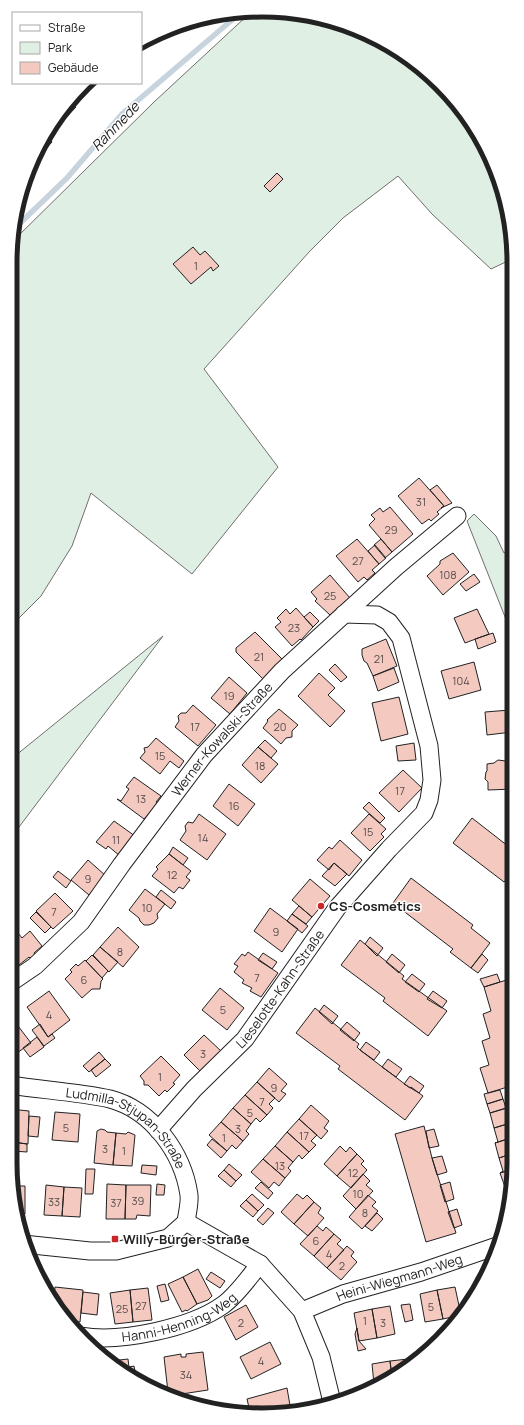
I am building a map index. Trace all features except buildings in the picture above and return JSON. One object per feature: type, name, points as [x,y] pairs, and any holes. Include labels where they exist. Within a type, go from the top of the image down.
[{"type":"street","name":"Werner-Kowalski-Straße","points":[[17,978],[35,966],[81,922],[122,864],[204,755],[282,671],[344,614],[456,516]]},
{"type":"street","name":"Lieselotte-Kahn-Straße","points":[[158,1130],[194,1089],[245,1039],[337,908],[389,849],[424,813],[429,800],[432,780],[429,746],[401,638],[389,622],[377,614],[344,614]]},
{"type":"street","name":"Ludmilla-Stjupan-Straße","points":[[17,1086],[110,1099],[129,1107],[158,1130],[173,1150],[182,1168],[189,1196],[186,1222]]},
{"type":"street","points":[[31,1245],[90,1251],[116,1252],[168,1238],[186,1222],[260,1264],[302,1311],[321,1356],[331,1398]]},
{"type":"street","name":"Heini-Wiegmann-Weg","points":[[302,1311],[342,1294],[421,1272],[492,1247]]},
{"type":"street","name":"Hanni-Henning-Weg","points":[[90,1337],[100,1338],[123,1336],[181,1325],[223,1305],[260,1264]]},
{"type":"green space","points":[[262,17],[294,19],[310,22],[341,30],[370,42],[398,58],[424,78],[446,100],[466,126],[482,154],[499,199],[505,230],[507,261],[491,269],[432,214],[398,176],[343,218],[310,251],[204,369],[278,467],[192,574],[91,493],[72,546],[41,596],[17,620],[17,262],[19,235],[154,102],[245,18]]},
{"type":"green space","points":[[474,514],[496,536],[504,553],[507,550],[507,622],[467,521]]},
{"type":"green space","points":[[163,636],[17,830],[17,754]]},
{"type":"waterway","name":"Rahmede","points":[[20,223],[67,178],[122,114],[233,19]]},
{"type":"place","name":"CS-Cosmetics","points":[[321,906]]},
{"type":"place","name":"Willy-Bürger-Straße","points":[[115,1239]]}]
